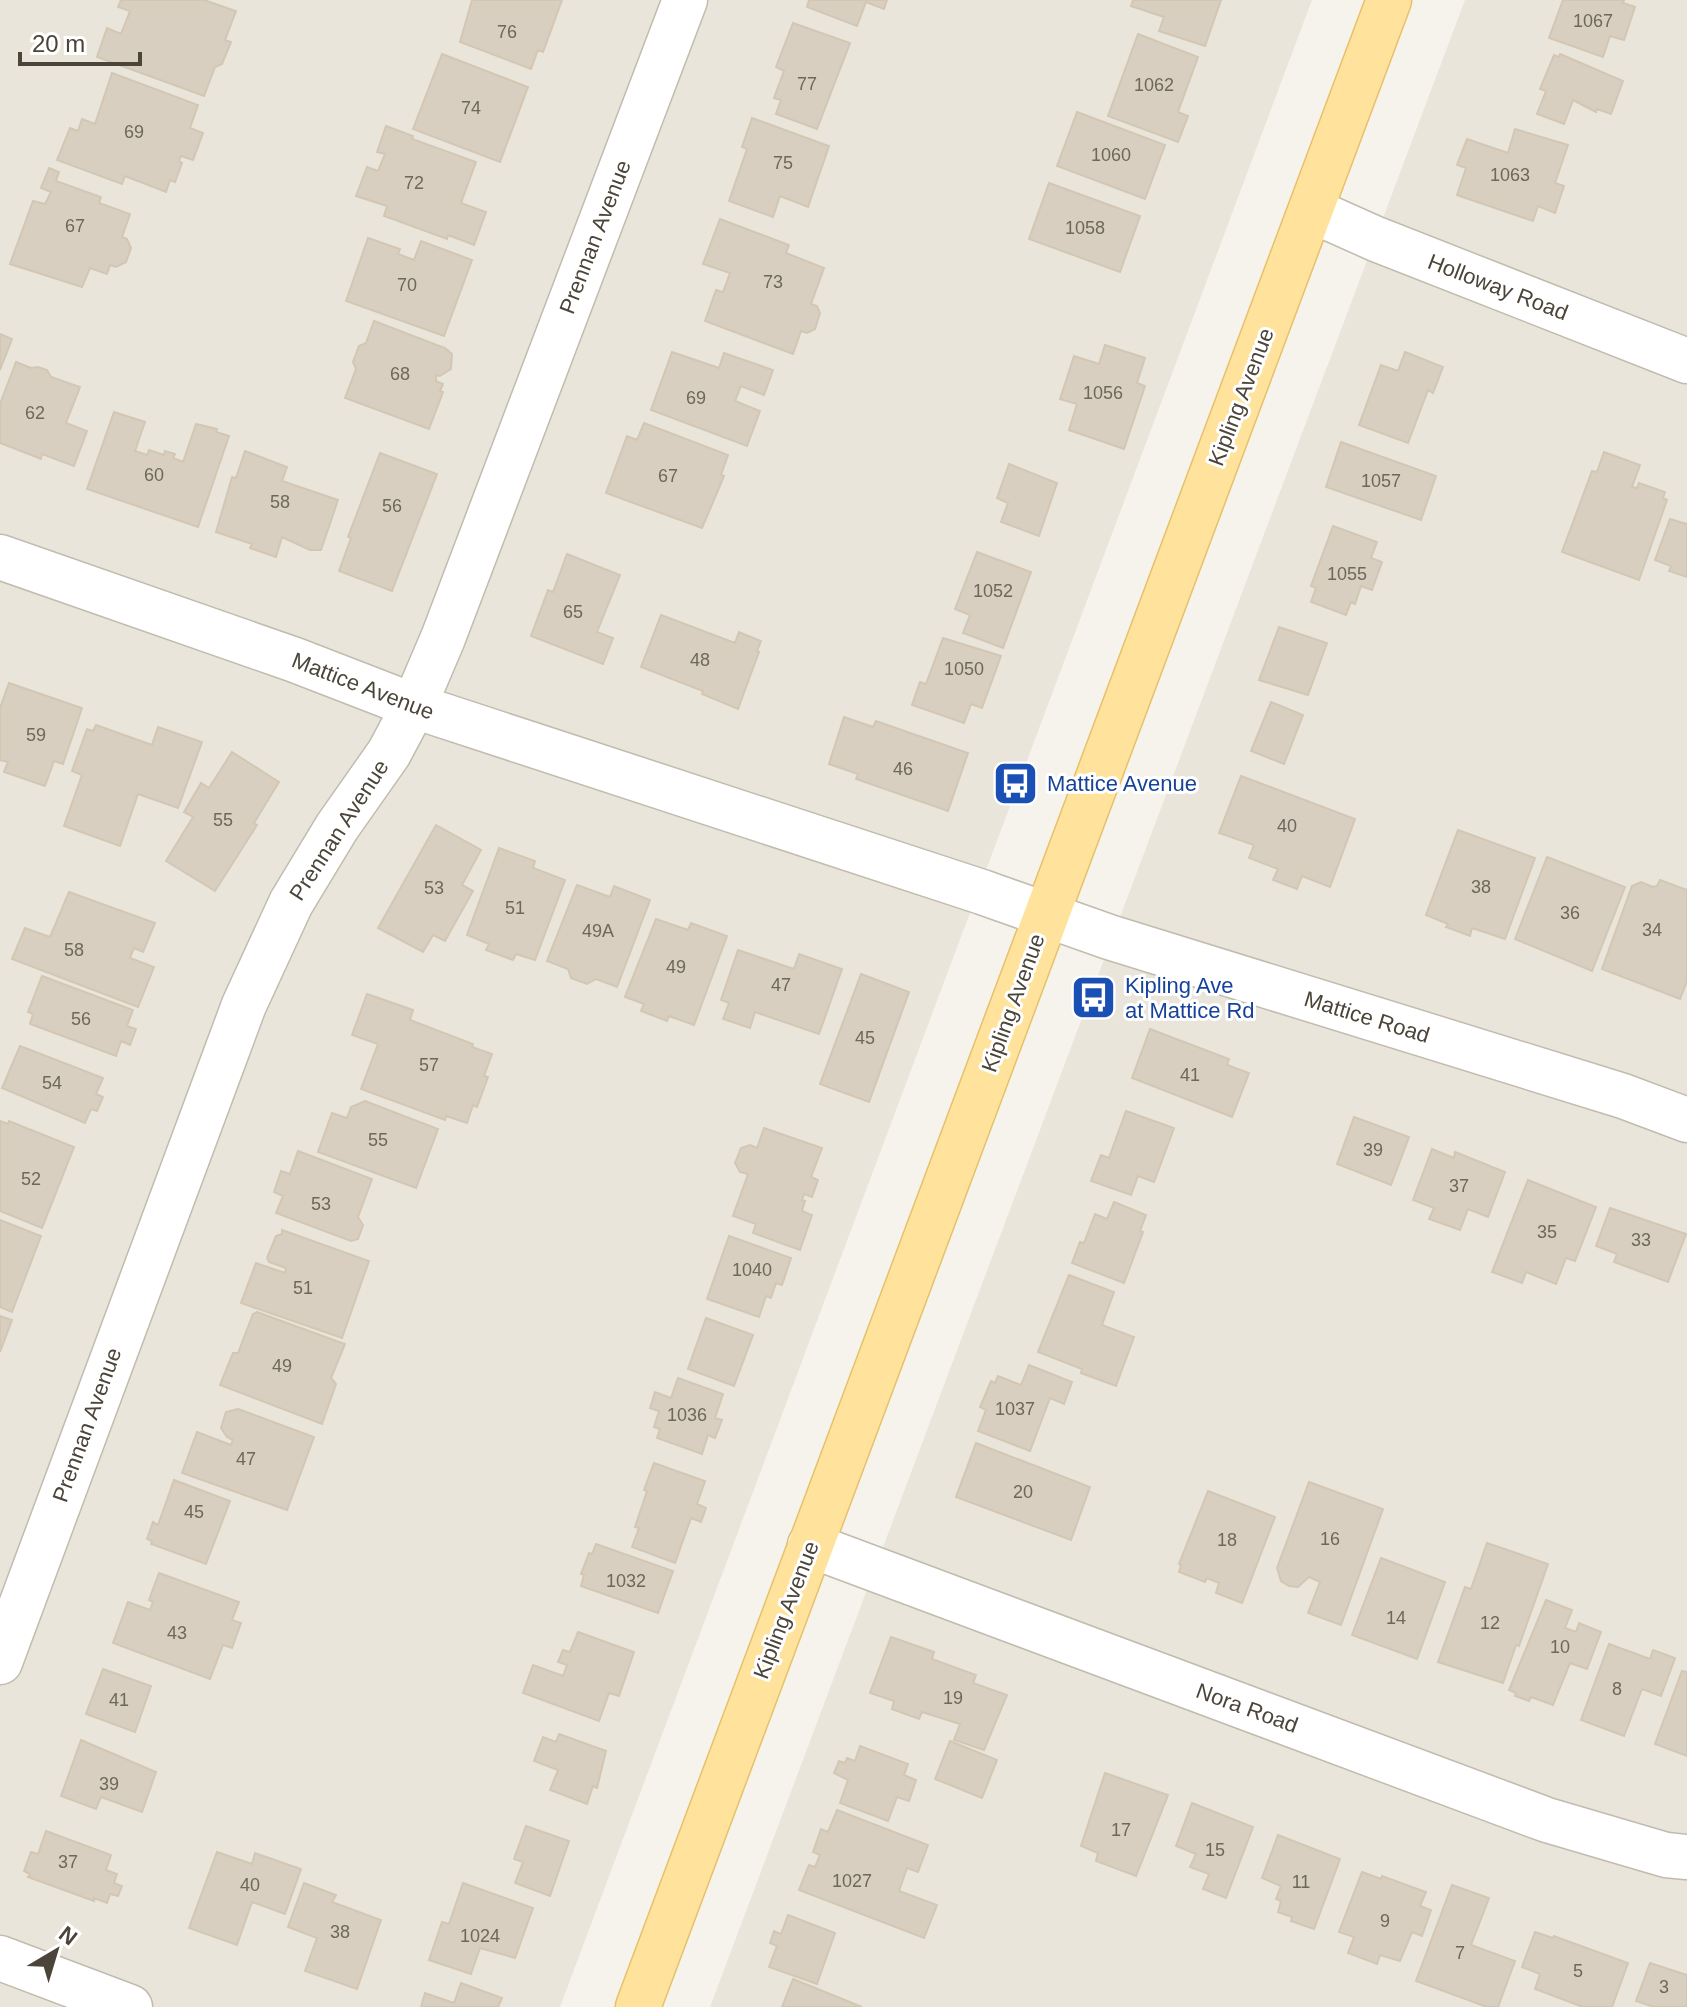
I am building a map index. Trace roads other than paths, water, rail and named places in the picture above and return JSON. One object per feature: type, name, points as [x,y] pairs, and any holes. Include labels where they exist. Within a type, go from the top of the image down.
[{"type":"main road","name":"Kipling Avenue","points":[[638,2007],[1389,0]]},
{"type":"street","name":"Prennan Avenue","points":[[0,1662],[244,1005],[291,903],[337,827],[389,753],[414,706],[443,638],[685,0]]},
{"type":"street","name":"Holloway Road","points":[[1311,210],[1376,239],[1687,361]]},
{"type":"street","name":"Mattice Avenue","points":[[0,557],[295,660],[414,706],[1046,915]]},
{"type":"street","name":"Mattice Road","points":[[1046,915],[1623,1096],[1687,1120]]},
{"type":"street","name":"Nora Road","points":[[810,1545],[1547,1820],[1666,1855],[1687,1857]]},
{"type":"street","points":[[0,1958],[130,2007]]},
{"type":"place","name":"Mattice Avenue","points":[[1016,783]]},
{"type":"place","name":"Kipling Ave at Mattice Rd","points":[[1094,998]]}]
